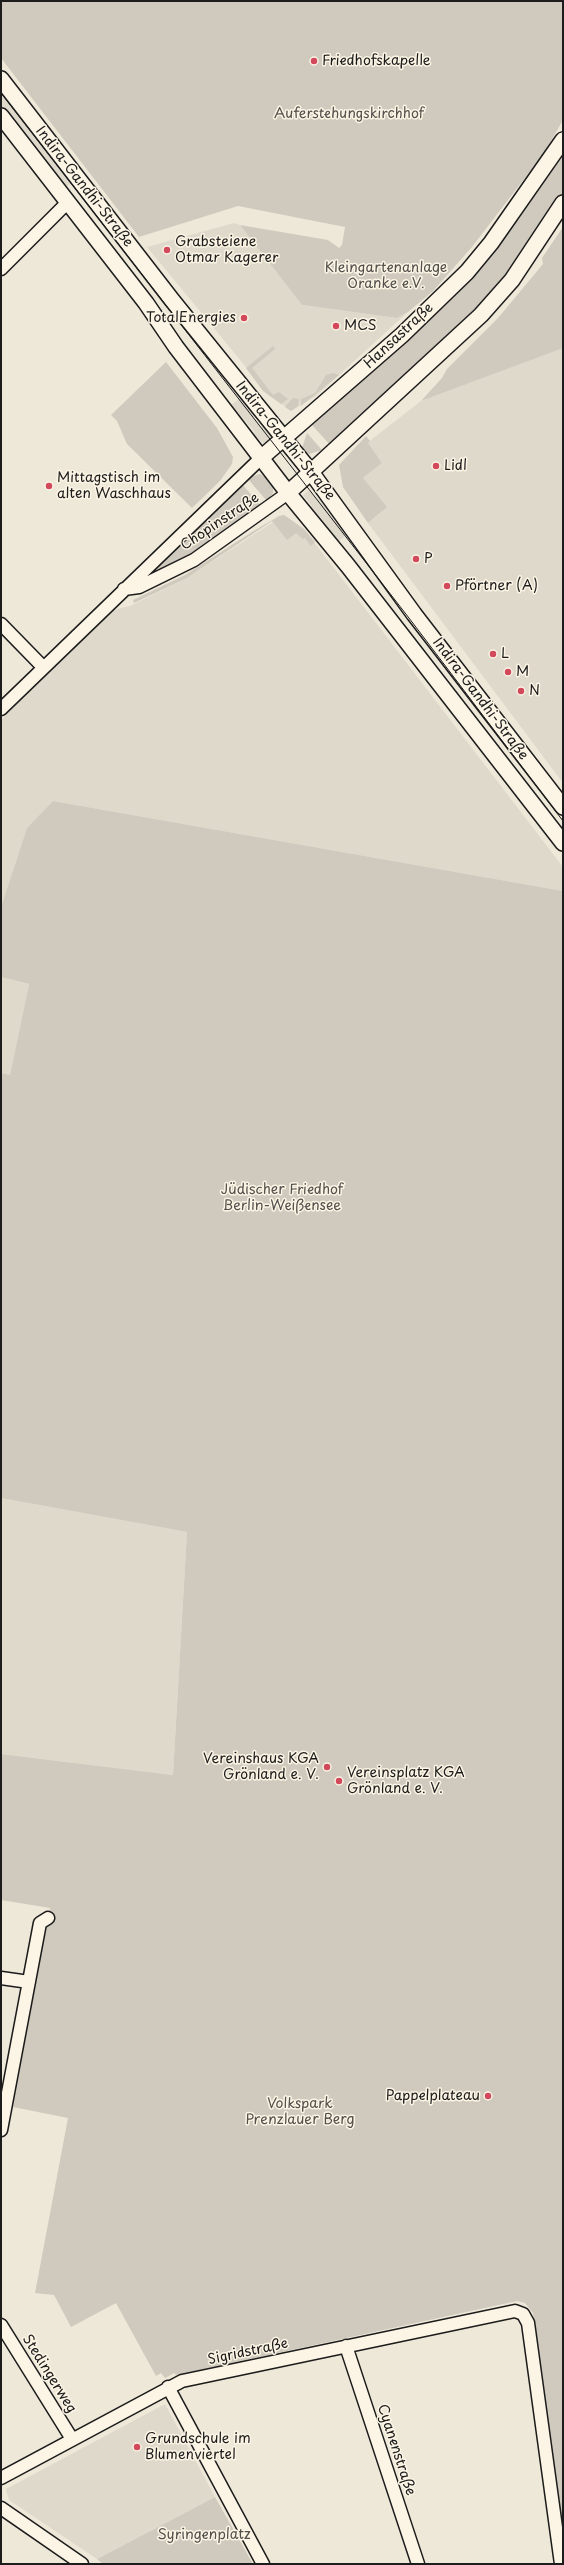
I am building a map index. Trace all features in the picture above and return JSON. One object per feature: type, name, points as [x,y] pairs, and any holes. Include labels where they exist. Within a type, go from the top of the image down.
[{"type":"main road","name":"Indira-Gandhi-Straße","points":[[1,79],[172,300],[311,472],[414,614],[563,807]]},
{"type":"main road","name":"Indira-Gandhi-Straße","points":[[1,116],[67,204],[146,303],[176,347],[288,493],[397,628],[563,843]]},
{"type":"main road","name":"Hansastraße","points":[[261,458],[402,335],[467,272],[492,243],[563,140]]},
{"type":"main road","points":[[288,493],[481,315],[512,280],[563,203]]},
{"type":"main road","points":[[397,628],[414,614]]},
{"type":"street","points":[[1,269],[67,204]]},
{"type":"street","name":"Chopinstraße","points":[[1,709],[166,548],[261,458]]},
{"type":"street","name":"Chopinstraße","points":[[124,589],[138,587],[194,560],[288,493]]},
{"type":"street","points":[[1,624],[43,667]]},
{"type":"street","points":[[1,2130],[40,1923],[48,1918]]},
{"type":"street","points":[[1,1978],[29,1982]]},
{"type":"street","name":"Sigridstraße","points":[[1,2478],[168,2387],[182,2381],[499,2313],[521,2312],[528,2323],[561,2564]]},
{"type":"street","name":"Stedingerweg","points":[[1,2325],[72,2439]]},
{"type":"street","name":"Cyanenstraße","points":[[346,2346],[418,2564]]},
{"type":"street","points":[[168,2387],[263,2564]]},
{"type":"street","points":[[1,2508],[82,2564]]},
{"type":"shaded area","points":[[1,88],[75,180],[63,190],[1,107]]},
{"type":"shaded area","points":[[234,223],[240,225],[302,305],[397,318],[408,312],[316,396],[291,411],[269,395],[147,247]]},
{"type":"shaded area","points":[[563,348],[563,783],[368,523],[379,514],[357,483],[382,463],[367,443],[421,401]]},
{"type":"shaded area","points":[[242,397],[257,414],[253,417],[261,427],[265,424],[273,435],[264,444],[253,434],[255,432],[231,405]]},
{"type":"shaded area","points":[[309,490],[318,500],[320,499],[347,534],[338,542],[309,508],[312,506],[303,495]]},
{"type":"shaded area","points":[[284,515],[304,529],[563,867],[563,891],[53,801],[27,828],[1,907],[1,720],[113,610],[130,606],[187,578]]},
{"type":"shaded area","points":[[1,977],[29,984],[10,1075],[1,1073]]},
{"type":"shaded area","points":[[1,1498],[187,1532],[173,1775],[1,1754]]},
{"type":"shaded area","name":"Grundschule im Blumenviertel","points":[[165,2404],[215,2497],[97,2559],[9,2500],[6,2489]]},
{"type":"green space","name":"Auferstehungskirchhof","points":[[1,1],[563,1],[563,120],[544,153],[472,247],[433,291],[408,312],[397,318],[302,305],[240,225],[328,240],[339,248],[342,245],[345,227],[238,206],[139,237],[1,58]]},
{"type":"green space","points":[[563,150],[563,195],[504,279],[474,313],[331,446],[312,425],[395,350]]},
{"type":"green space","points":[[563,227],[563,348],[421,401],[442,378],[447,369],[498,318],[543,264],[542,258]]},
{"type":"green space","points":[[273,346],[275,349],[252,368],[273,395],[279,392],[288,399],[281,404],[263,391],[246,368]]},
{"type":"green space","points":[[166,362],[217,428],[233,457],[232,464],[220,481],[192,508],[127,444],[117,421],[111,415]]},
{"type":"green space","points":[[333,373],[339,375],[301,406],[301,399],[315,393],[326,375]]},
{"type":"green space","points":[[293,398],[299,399],[298,406],[291,411],[285,407]]},
{"type":"green space","points":[[307,433],[322,450],[309,454],[301,451]]},
{"type":"green space","points":[[366,436],[370,441],[368,443],[382,463],[363,478],[387,507],[368,523],[343,487],[339,465]]},
{"type":"green space","points":[[260,474],[267,478],[273,487],[273,493],[267,501],[247,478]]},
{"type":"green space","points":[[241,483],[261,506],[199,551],[149,576],[148,574]]},
{"type":"green space","points":[[284,515],[304,529],[315,542],[311,546],[305,538],[303,539],[296,533],[287,540],[272,521],[187,578],[134,603],[133,600],[185,575],[252,532],[279,516]]},
{"type":"green space","points":[[53,801],[563,891],[563,2529],[533,2313],[525,2303],[517,2301],[176,2375],[174,2373],[165,2378],[161,2373],[156,2376],[116,2303],[71,2327],[54,2295],[35,2293],[68,2118],[13,2107],[50,1908],[1,1900],[1,1754],[173,1775],[187,1532],[1,1498],[1,1073],[10,1075],[29,984],[1,977],[1,907],[27,828]]},
{"type":"green space","name":"Syringenplatz","points":[[215,2497],[253,2564],[103,2564],[97,2559]]},
{"type":"tram line","points":[[1,93],[409,618],[563,821]]},
{"type":"place","name":"Friedhofskapelle","points":[[314,61]]},
{"type":"place","name":"Grabsteiene Otmar Kagerer","points":[[167,250]]},
{"type":"place","name":"TotalEnergies","points":[[244,318]]},
{"type":"place","name":"MCS","points":[[336,326]]},
{"type":"place","name":"Lidl","points":[[436,466]]},
{"type":"place","name":"Mittagstisch im alten Waschhaus","points":[[49,486]]},
{"type":"place","name":"P","points":[[416,559]]},
{"type":"place","name":"Pförtner (A)","points":[[447,586]]},
{"type":"place","name":"L","points":[[493,654]]},
{"type":"place","name":"M","points":[[508,672]]},
{"type":"place","name":"N","points":[[521,691]]},
{"type":"place","name":"Vereinshaus KGA Grönland e. V.","points":[[327,1767]]},
{"type":"place","name":"Vereinsplatz KGA Grönland e. V.","points":[[339,1781]]},
{"type":"place","name":"Pappelplateau","points":[[488,2096]]},
{"type":"place","name":"Grundschule im Blumenviertel","points":[[137,2447]]},
{"type":"park label","name":"Kleingartenanlage Oranke e.V.","points":[[386,276]]},
{"type":"park label","name":"Jüdischer Friedhof Berlin-Weißensee","points":[[282,1198]]},
{"type":"park label","name":"Volkspark Prenzlauer Berg","points":[[300,2112]]}]
